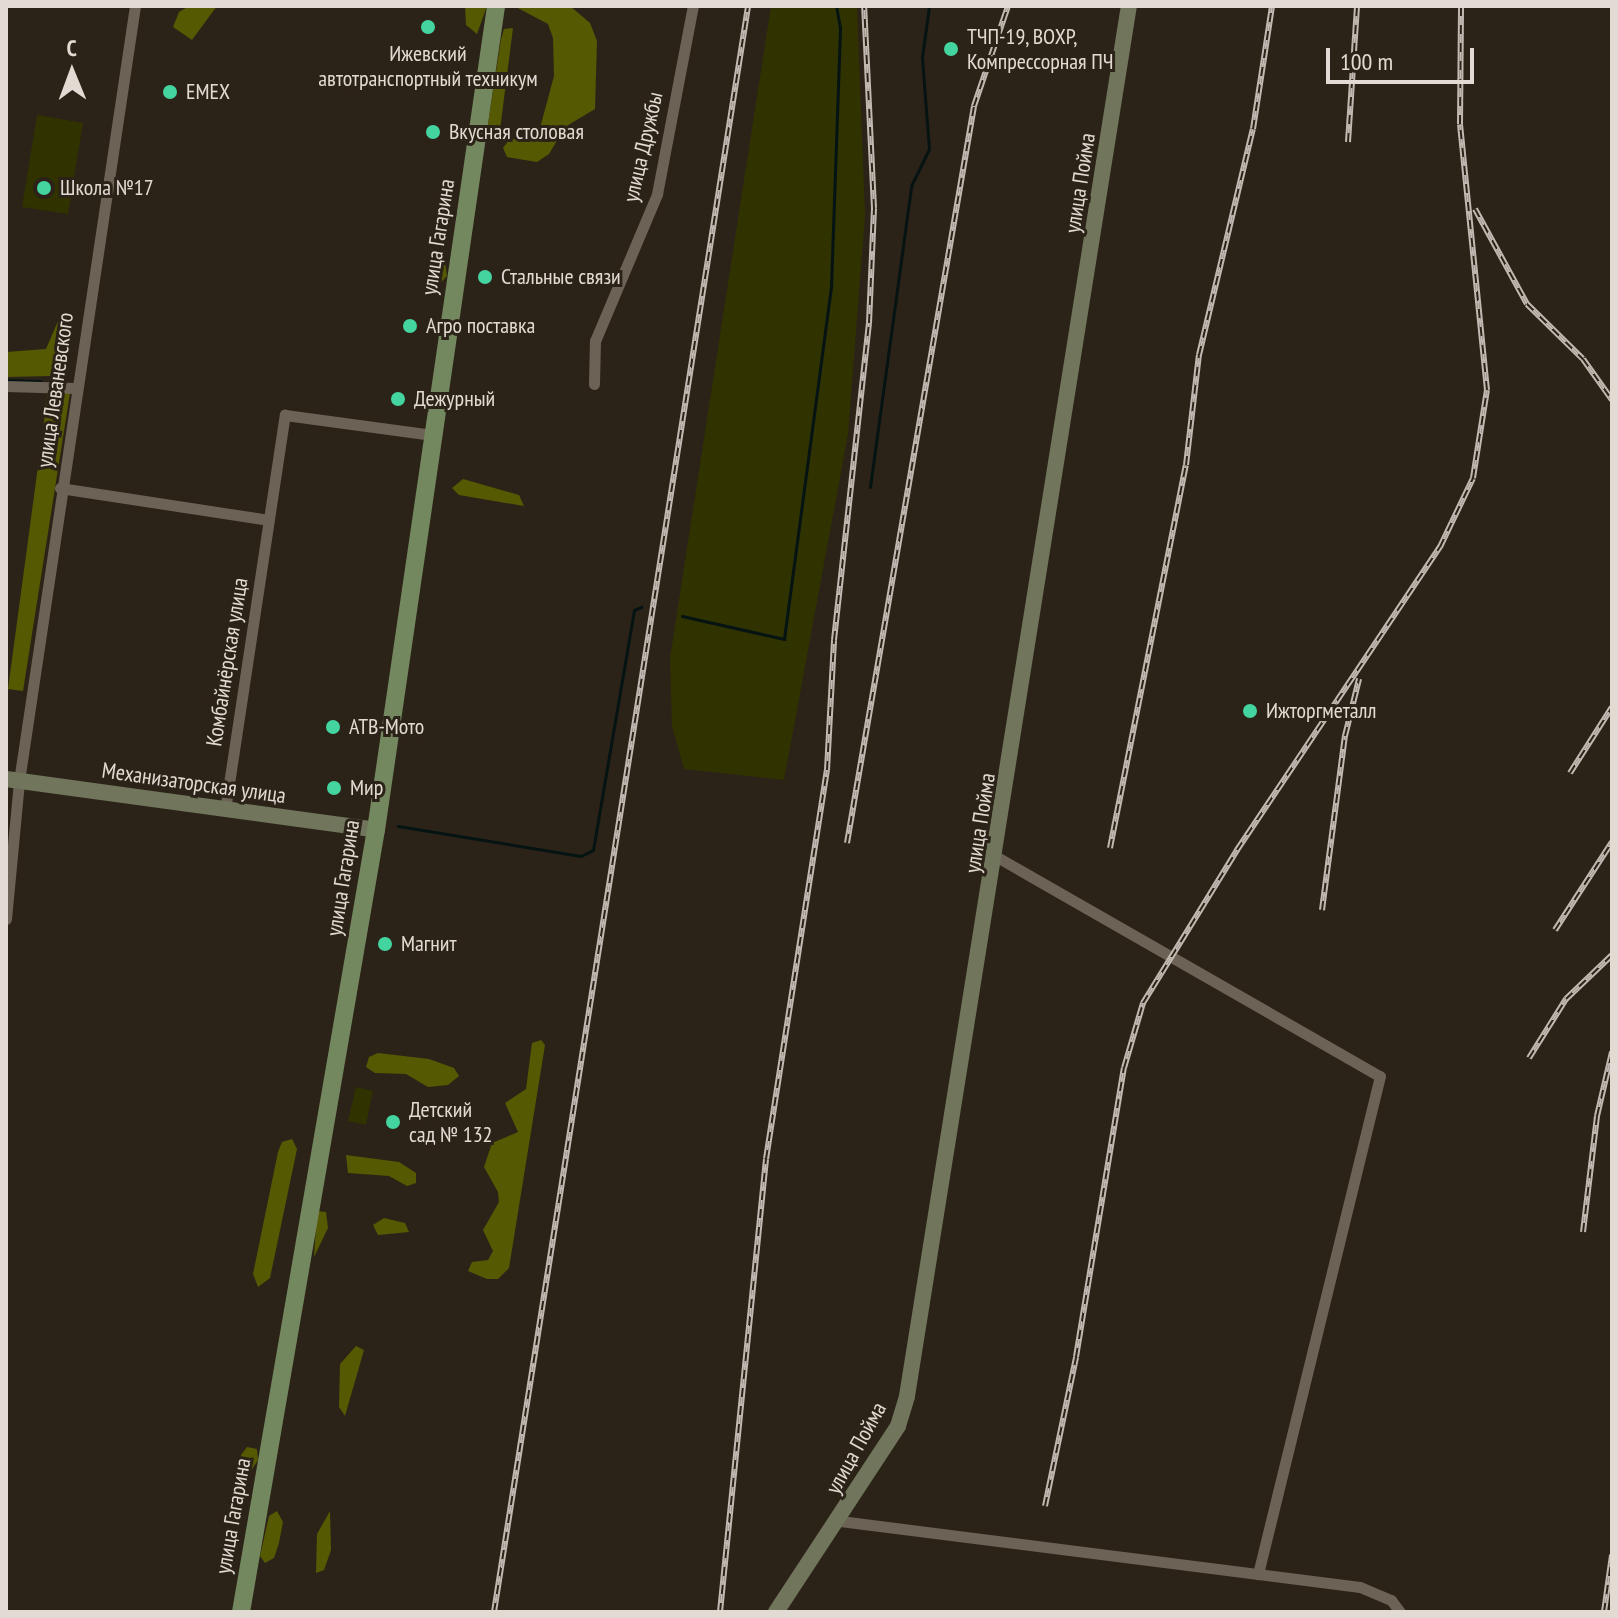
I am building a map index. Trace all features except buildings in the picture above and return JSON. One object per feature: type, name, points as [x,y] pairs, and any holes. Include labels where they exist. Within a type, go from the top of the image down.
[{"type":"main road","name":"улица Гагарина","points":[[241,1612],[376,830],[496,6]]},
{"type":"main road","name":"улица Пойма","points":[[776,1612],[840,1521],[898,1426],[907,1396],[997,857],[1129,6]]},
{"type":"main road","name":"Механизаторская улица","points":[[12,780],[376,830]]},
{"type":"street","name":"улица Леваневского","points":[[6,919],[12,780],[135,6]]},
{"type":"street","name":"улица Дружбы","points":[[594,384],[595,341],[657,194],[693,6]]},
{"type":"street","points":[[6,386],[75,388]]},
{"type":"street","name":"Комбайнёрская улица","points":[[225,810],[285,415],[433,435]]},
{"type":"street","points":[[60,488],[269,520]]},
{"type":"street","points":[[997,857],[1380,1076],[1258,1574]]},
{"type":"street","points":[[840,1521],[1378,1592],[1400,1612]]},
{"type":"shaded area","points":[[189,6],[217,6],[192,40],[173,27],[179,12]]},
{"type":"shaded area","points":[[465,6],[487,6],[477,34],[466,25]]},
{"type":"shaded area","points":[[514,6],[570,6],[590,23],[597,41],[595,109],[565,127],[549,154],[537,162],[507,157],[503,148],[509,140],[532,136],[540,128],[554,76],[553,38],[548,24]]},
{"type":"shaded area","points":[[771,6],[857,6],[865,215],[848,434],[784,780],[684,769],[672,726],[670,658]]},
{"type":"shaded area","points":[[513,28],[500,130],[496,134],[487,130],[501,39],[504,29]]},
{"type":"shaded area","points":[[37,115],[83,123],[68,214],[22,207]]},
{"type":"shaded area","points":[[444,255],[447,276],[435,289],[430,266],[434,257]]},
{"type":"shaded area","points":[[58,321],[67,321],[69,332],[51,376],[6,377],[6,352],[46,349]]},
{"type":"shaded area","points":[[48,392],[70,393],[23,691],[8,689]]},
{"type":"shaded area","points":[[463,479],[519,495],[524,506],[459,495],[452,488]]},
{"type":"shaded area","points":[[541,1040],[545,1045],[509,1268],[498,1279],[487,1279],[468,1271],[472,1262],[488,1260],[493,1251],[483,1230],[499,1202],[498,1192],[484,1167],[492,1143],[518,1132],[505,1103],[526,1089],[532,1043]]},
{"type":"shaded area","points":[[378,1053],[429,1059],[454,1068],[459,1076],[448,1085],[428,1087],[406,1074],[375,1073],[366,1067],[369,1057]]},
{"type":"shaded area","points":[[356,1087],[373,1091],[366,1125],[348,1121]]},
{"type":"shaded area","points":[[292,1139],[297,1149],[270,1278],[258,1287],[253,1274],[278,1152],[282,1142]]},
{"type":"shaded area","points":[[346,1155],[399,1162],[416,1173],[416,1183],[407,1186],[389,1176],[348,1173]]},
{"type":"shaded area","points":[[317,1211],[326,1212],[328,1228],[314,1257]]},
{"type":"shaded area","points":[[384,1218],[405,1223],[409,1232],[378,1235],[373,1225]]},
{"type":"shaded area","points":[[356,1346],[364,1350],[345,1416],[339,1407],[340,1364]]},
{"type":"shaded area","points":[[247,1447],[257,1449],[258,1460],[243,1483],[241,1455]]},
{"type":"shaded area","points":[[277,1511],[283,1522],[279,1543],[274,1558],[265,1563],[260,1556],[269,1516]]},
{"type":"shaded area","points":[[330,1511],[331,1550],[324,1570],[316,1573],[317,1534]]},
{"type":"waterway","points":[[682,616],[784,639],[831,287],[840,28],[836,6]]},
{"type":"waterway","points":[[870,487],[911,186],[929,149],[922,57],[929,6]]},
{"type":"waterway","points":[[6,380],[41,381]]},
{"type":"waterway","points":[[398,826],[581,856],[593,850],[634,610],[641,607]]},
{"type":"railway","points":[[494,1612],[748,6]]},
{"type":"railway","points":[[720,1612],[766,1159],[827,770],[834,640],[869,323],[874,208],[864,6]]},
{"type":"railway","points":[[847,843],[974,106],[1008,6]]},
{"type":"railway","points":[[1110,848],[1186,465],[1199,355],[1253,129],[1272,6]]},
{"type":"railway","points":[[1348,142],[1357,6]]},
{"type":"railway","points":[[1045,1506],[1076,1357],[1124,1068],[1143,1003],[1237,850],[1440,547],[1473,478],[1487,390],[1460,124],[1461,6]]},
{"type":"railway","points":[[1475,209],[1527,304],[1583,359],[1612,400]]},
{"type":"railway","points":[[1322,910],[1345,736],[1359,679]]},
{"type":"railway","points":[[1570,773],[1612,707]]},
{"type":"railway","points":[[1555,930],[1612,842]]},
{"type":"railway","points":[[1529,1058],[1566,999],[1612,955]]},
{"type":"railway","points":[[1583,1232],[1597,1116],[1612,1052]]},
{"type":"railway","points":[[1604,1612],[1612,1555]]},
{"type":"place","name":"Ижевский автотранспортный техникум","points":[[428,27]]},
{"type":"place","name":"ТЧП-19, ВОХР, Компрессорная ПЧ","points":[[951,49]]},
{"type":"place","name":"EMEX","points":[[170,92]]},
{"type":"place","name":"Вкусная столовая","points":[[433,132]]},
{"type":"place","name":"Школа №17","points":[[44,188]]},
{"type":"place","name":"Стальные связи","points":[[485,277]]},
{"type":"place","name":"Агро поставка","points":[[410,326]]},
{"type":"place","name":"Дежурный","points":[[398,399]]},
{"type":"place","name":"Ижторгметалл","points":[[1250,711]]},
{"type":"place","name":"АТВ-Мото","points":[[333,727]]},
{"type":"place","name":"Мир","points":[[334,788]]},
{"type":"place","name":"Магнит","points":[[385,944]]},
{"type":"place","name":"Детский сад № 132","points":[[393,1122]]}]
